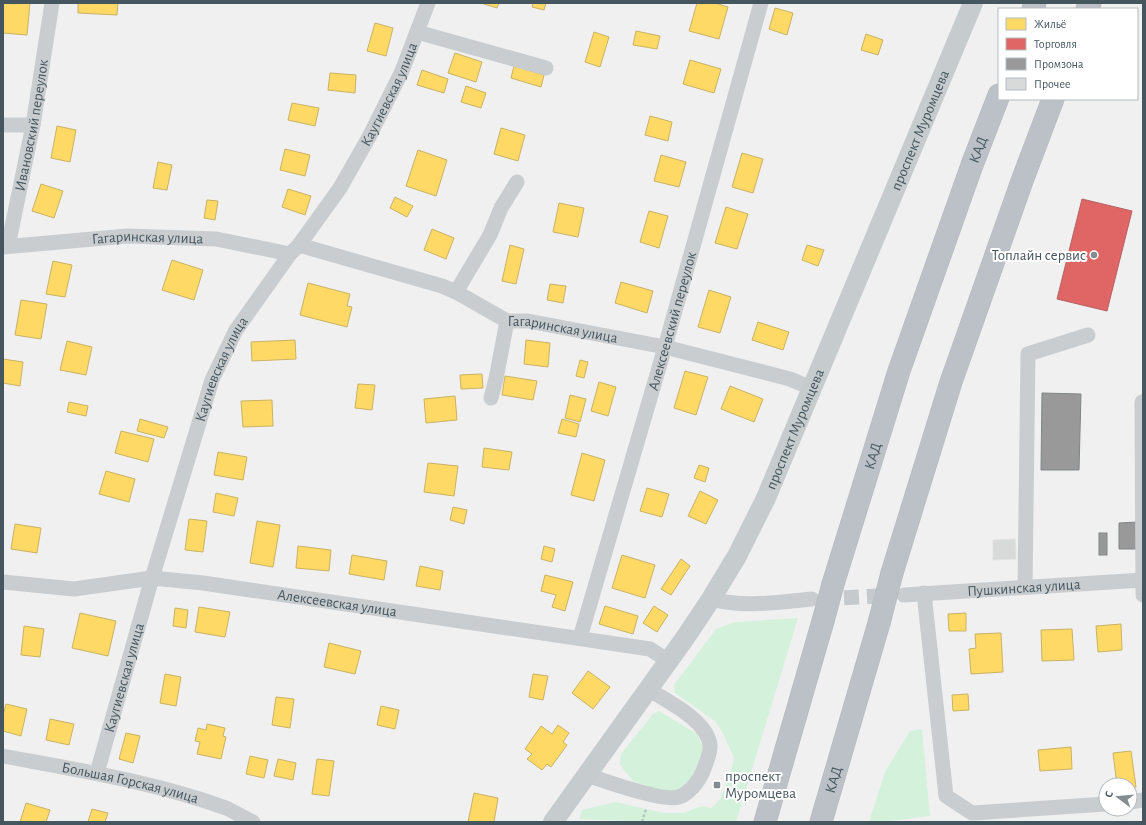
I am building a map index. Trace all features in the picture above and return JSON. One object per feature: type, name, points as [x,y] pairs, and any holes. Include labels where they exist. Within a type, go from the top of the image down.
[{"type":"highway","name":"КАД","points":[[765,822],[833,584],[899,372],[972,165],[998,98]]},
{"type":"highway","name":"КАД","points":[[821,822],[879,623],[892,573],[951,382],[1019,188],[1053,100]]},
{"type":"main road","name":"проспект Муромцева","points":[[558,820],[587,775],[711,599],[737,556],[766,498],[973,3]]},
{"type":"street","name":"Ивановский переулок","points":[[5,247],[33,125],[52,3]]},
{"type":"street","name":"Каугиевская улица","points":[[96,773],[152,578],[212,380],[236,330],[340,188],[370,137],[402,71],[428,3]]},
{"type":"street","name":"Алексеевский переулок","points":[[580,638],[665,347],[761,3]]},
{"type":"street","points":[[417,32],[546,68]]},
{"type":"street","points":[[3,125],[33,125]]},
{"type":"street","points":[[456,292],[490,234],[501,208],[517,182]]},
{"type":"street","name":"Гагаринская улица","points":[[5,247],[127,236],[216,239],[294,250],[442,286],[456,292],[506,321],[528,321],[665,347],[790,379],[811,388]]},
{"type":"street","points":[[491,398],[496,379],[506,321]]},
{"type":"street","points":[[1025,587],[1028,354],[1088,335]]},
{"type":"street","points":[[1142,402],[1143,595]]},
{"type":"street","name":"Алексеевская улица","points":[[3,582],[74,589],[152,578],[203,583],[580,638],[650,650],[668,661]]},
{"type":"street","name":"Пушкинская улица","points":[[904,595],[1143,580]]},
{"type":"street","points":[[924,593],[946,796],[972,813],[1098,805]]},
{"type":"street","points":[[711,599],[733,604],[745,604],[812,599]]},
{"type":"street","points":[[587,775],[664,797],[678,797],[692,789],[701,775],[708,759],[710,745],[706,731],[695,720],[648,689]]},
{"type":"street","name":"Большая Горская улица","points":[[3,756],[96,773],[162,789],[227,809],[253,822]]},
{"type":"path","points":[[642,822],[648,802]]},
{"type":"green space","points":[[798,618],[736,822],[627,822],[579,819],[582,810],[615,802],[664,813],[683,813],[702,806],[712,808],[720,799],[729,778],[734,758],[723,733],[715,721],[675,693],[674,685],[716,629],[736,622]]},
{"type":"green space","points":[[659,711],[697,734],[704,749],[689,783],[680,791],[662,792],[633,781],[620,765],[621,754],[653,714]]},
{"type":"green space","points":[[922,729],[930,816],[882,822],[869,822],[885,772],[910,731]]},
{"type":"building: Жильё","points":[[3,3],[30,3],[27,35],[3,33]]},
{"type":"building: Жильё","points":[[78,3],[118,3],[117,15],[78,13]]},
{"type":"building: Жильё","points":[[481,3],[499,3],[497,8]]},
{"type":"building: Жильё","points":[[533,3],[546,3],[544,10],[532,7]]},
{"type":"building: Жильё","points":[[697,3],[715,3],[728,7],[719,39],[689,31]]},
{"type":"building: Жильё","points":[[775,8],[793,13],[787,35],[769,29]]},
{"type":"building: Жильё","points":[[375,23],[393,28],[386,56],[367,51]]},
{"type":"building: Жильё","points":[[636,31],[660,36],[657,49],[633,45]]},
{"type":"building: Жильё","points":[[594,32],[609,37],[600,67],[585,62]]},
{"type":"building: Жильё","points":[[866,34],[883,40],[878,55],[861,50]]},
{"type":"building: Жильё","points":[[455,53],[482,62],[476,82],[448,73]]},
{"type":"building: Жильё","points":[[690,60],[721,69],[714,93],[683,84]]},
{"type":"building: Жильё","points":[[514,66],[544,75],[541,87],[511,78]]},
{"type":"building: Жильё","points":[[422,70],[448,79],[444,93],[417,85]]},
{"type":"building: Жильё","points":[[330,73],[356,75],[355,93],[328,90]]},
{"type":"building: Жильё","points":[[466,86],[486,93],[481,108],[461,102]]},
{"type":"building: Жильё","points":[[292,103],[319,108],[315,126],[288,120]]},
{"type":"building: Жильё","points":[[650,116],[672,122],[668,141],[645,135]]},
{"type":"building: Жильё","points":[[57,126],[76,130],[70,162],[51,158]]},
{"type":"building: Жильё","points":[[501,128],[525,135],[518,161],[494,154]]},
{"type":"building: Жильё","points":[[285,149],[310,155],[305,176],[280,170]]},
{"type":"building: Жильё","points":[[418,150],[447,160],[436,196],[406,186]]},
{"type":"building: Жильё","points":[[742,153],[763,159],[753,193],[732,187]]},
{"type":"building: Жильё","points":[[661,155],[686,162],[679,187],[654,181]]},
{"type":"building: Жильё","points":[[158,162],[172,165],[167,190],[153,188]]},
{"type":"building: Жильё","points":[[41,184],[63,191],[54,218],[32,211]]},
{"type":"building: Жильё","points":[[288,189],[311,196],[305,215],[282,207]]},
{"type":"building: Жильё","points":[[395,197],[413,206],[407,217],[390,208]]},
{"type":"building: Жильё","points":[[207,200],[218,201],[215,220],[204,218]]},
{"type":"building: Жильё","points":[[559,203],[584,208],[578,237],[553,232]]},
{"type":"building: Жильё","points":[[726,207],[748,214],[737,249],[715,243]]},
{"type":"building: Жильё","points":[[649,211],[668,216],[659,248],[640,242]]},
{"type":"building: Жильё","points":[[432,229],[454,238],[446,259],[424,250]]},
{"type":"building: Жильё","points":[[510,245],[524,249],[516,284],[502,281]]},
{"type":"building: Жильё","points":[[807,245],[824,250],[818,266],[802,260]]},
{"type":"building: Жильё","points":[[172,260],[203,270],[194,300],[162,290]]},
{"type":"building: Жильё","points":[[53,261],[72,265],[65,297],[46,294]]},
{"type":"building: Жильё","points":[[621,282],[653,291],[647,313],[615,303]]},
{"type":"building: Жильё","points":[[308,283],[350,294],[347,306],[352,307],[347,327],[300,315]]},
{"type":"building: Жильё","points":[[550,284],[566,286],[563,303],[547,300]]},
{"type":"building: Жильё","points":[[709,290],[731,297],[720,333],[698,327]]},
{"type":"building: Жильё","points":[[21,300],[47,304],[41,339],[15,335]]},
{"type":"building: Жильё","points":[[758,322],[789,332],[783,350],[752,340]]},
{"type":"building: Жильё","points":[[295,340],[296,359],[252,361],[251,342]]},
{"type":"building: Жильё","points":[[526,340],[550,343],[548,367],[524,364]]},
{"type":"building: Жильё","points":[[67,341],[92,347],[86,375],[60,370]]},
{"type":"building: Жильё","points":[[3,359],[23,362],[20,386],[3,383]]},
{"type":"building: Жильё","points":[[580,360],[588,362],[584,378],[576,376]]},
{"type":"building: Жильё","points":[[685,371],[708,377],[696,415],[674,408]]},
{"type":"building: Жильё","points":[[482,374],[483,388],[461,389],[460,375]]},
{"type":"building: Жильё","points":[[505,376],[537,381],[533,400],[502,395]]},
{"type":"building: Жильё","points":[[599,382],[616,387],[608,416],[591,411]]},
{"type":"building: Жильё","points":[[358,384],[375,385],[372,410],[355,408]]},
{"type":"building: Жильё","points":[[730,386],[763,399],[754,422],[721,409]]},
{"type":"building: Жильё","points":[[570,395],[586,399],[580,422],[565,418]]},
{"type":"building: Жильё","points":[[455,396],[457,420],[426,423],[424,399]]},
{"type":"building: Жильё","points":[[272,400],[273,426],[243,427],[241,401]]},
{"type":"building: Жильё","points":[[69,402],[88,406],[86,416],[67,412]]},
{"type":"building: Жильё","points":[[140,419],[168,427],[164,438],[137,431]]},
{"type":"building: Жильё","points":[[562,419],[579,424],[576,437],[558,433]]},
{"type":"building: Жильё","points":[[121,431],[154,439],[148,462],[115,453]]},
{"type":"building: Жильё","points":[[484,448],[512,452],[509,470],[482,467]]},
{"type":"building: Жильё","points":[[218,452],[247,457],[243,480],[214,475]]},
{"type":"building: Жильё","points":[[582,453],[605,460],[594,501],[571,495]]},
{"type":"building: Жильё","points":[[428,463],[458,466],[454,496],[424,492]]},
{"type":"building: Жильё","points":[[699,465],[709,468],[705,482],[694,478]]},
{"type":"building: Жильё","points":[[106,471],[135,479],[129,502],[99,494]]},
{"type":"building: Жильё","points":[[647,488],[669,494],[662,517],[640,511]]},
{"type":"building: Жильё","points":[[700,491],[718,500],[706,524],[688,516]]},
{"type":"building: Жильё","points":[[216,493],[238,498],[234,516],[213,512]]},
{"type":"building: Жильё","points":[[453,507],[467,510],[464,524],[450,520]]},
{"type":"building: Жильё","points":[[189,519],[207,521],[203,552],[185,550]]},
{"type":"building: Жильё","points":[[257,521],[280,525],[273,567],[250,563]]},
{"type":"building: Жильё","points":[[15,524],[41,528],[37,553],[11,549]]},
{"type":"building: Жильё","points":[[298,546],[331,550],[329,571],[296,568]]},
{"type":"building: Жильё","points":[[544,546],[555,549],[552,562],[541,559]]},
{"type":"building: Жильё","points":[[352,555],[387,561],[384,580],[349,574]]},
{"type":"building: Жильё","points":[[622,555],[655,565],[645,598],[612,588]]},
{"type":"building: Жильё","points":[[681,559],[690,566],[671,595],[661,589]]},
{"type":"building: Жильё","points":[[420,566],[443,571],[440,590],[416,586]]},
{"type":"building: Жильё","points":[[545,575],[573,582],[565,611],[552,607],[556,595],[541,591]]},
{"type":"building: Жильё","points":[[605,606],[638,616],[633,634],[599,624]]},
{"type":"building: Жильё","points":[[654,606],[668,615],[657,632],[643,623]]},
{"type":"building: Жильё","points":[[199,607],[230,612],[225,637],[195,632]]},
{"type":"building: Жильё","points":[[175,608],[188,610],[186,628],[173,626]]},
{"type":"building: Жильё","points":[[80,613],[116,621],[108,656],[72,648]]},
{"type":"building: Жильё","points":[[966,613],[966,631],[949,631],[948,614]]},
{"type":"building: Жильё","points":[[1121,624],[1122,650],[1098,652],[1096,626]]},
{"type":"building: Жильё","points":[[24,626],[44,629],[40,657],[21,655]]},
{"type":"building: Жильё","points":[[1072,629],[1074,660],[1042,661],[1041,630]]},
{"type":"building: Жильё","points":[[1001,633],[1003,672],[971,674],[969,649],[976,648],[975,634]]},
{"type":"building: Жильё","points":[[329,643],[361,651],[355,674],[324,667]]},
{"type":"building: Жильё","points":[[588,671],[610,687],[593,709],[572,693]]},
{"type":"building: Жильё","points":[[165,674],[181,677],[176,706],[160,703]]},
{"type":"building: Жильё","points":[[533,674],[548,676],[543,700],[529,697]]},
{"type":"building: Жильё","points":[[968,694],[969,710],[953,711],[952,695]]},
{"type":"building: Жильё","points":[[276,697],[294,699],[290,728],[272,725]]},
{"type":"building: Жильё","points":[[6,704],[27,709],[21,736],[3,731],[3,715]]},
{"type":"building: Жильё","points":[[381,706],[399,710],[395,729],[377,725]]},
{"type":"building: Жильё","points":[[50,719],[74,724],[69,745],[46,740]]},
{"type":"building: Жильё","points":[[207,724],[225,728],[223,736],[226,737],[221,759],[197,754],[200,742],[195,741],[198,728],[206,730]]},
{"type":"building: Жильё","points":[[558,725],[569,733],[563,742],[567,745],[551,767],[547,764],[542,770],[527,759],[532,754],[525,749],[541,726],[552,734]]},
{"type":"building: Жильё","points":[[126,733],[140,736],[133,763],[119,759]]},
{"type":"building: Жильё","points":[[1071,747],[1072,769],[1040,771],[1038,750]]},
{"type":"building: Жильё","points":[[1131,751],[1135,777],[1116,777],[1113,753]]},
{"type":"building: Жильё","points":[[250,756],[268,760],[264,778],[246,774]]},
{"type":"building: Жильё","points":[[278,759],[296,763],[293,780],[274,776]]},
{"type":"building: Жильё","points":[[317,759],[334,761],[329,796],[312,794]]},
{"type":"building: Жильё","points":[[474,793],[498,798],[494,822],[468,822]]},
{"type":"building: Жильё","points":[[26,803],[50,810],[46,822],[20,822]]},
{"type":"building: Жильё","points":[[92,809],[108,813],[105,822],[88,822]]},
{"type":"building: Торговля","name":"Топлайн сервис","points":[[1082,199],[1132,211],[1107,311],[1057,299]]},
{"type":"building: Промзона","points":[[1042,393],[1081,394],[1079,470],[1041,470]]},
{"type":"building: Промзона","points":[[1137,522],[1138,549],[1119,549],[1119,523]]},
{"type":"building: Промзона","points":[[1099,533],[1107,533],[1107,555],[1099,555]]},
{"type":"building: Прочее","points":[[1015,539],[1016,559],[993,560],[993,540]]},
{"type":"tunnel","points":[[821,599],[895,595]]},
{"type":"place","name":"Топлайн сервис","points":[[1094,255]]},
{"type":"place","name":"проспект Муромцева","points":[[717,785]]}]
